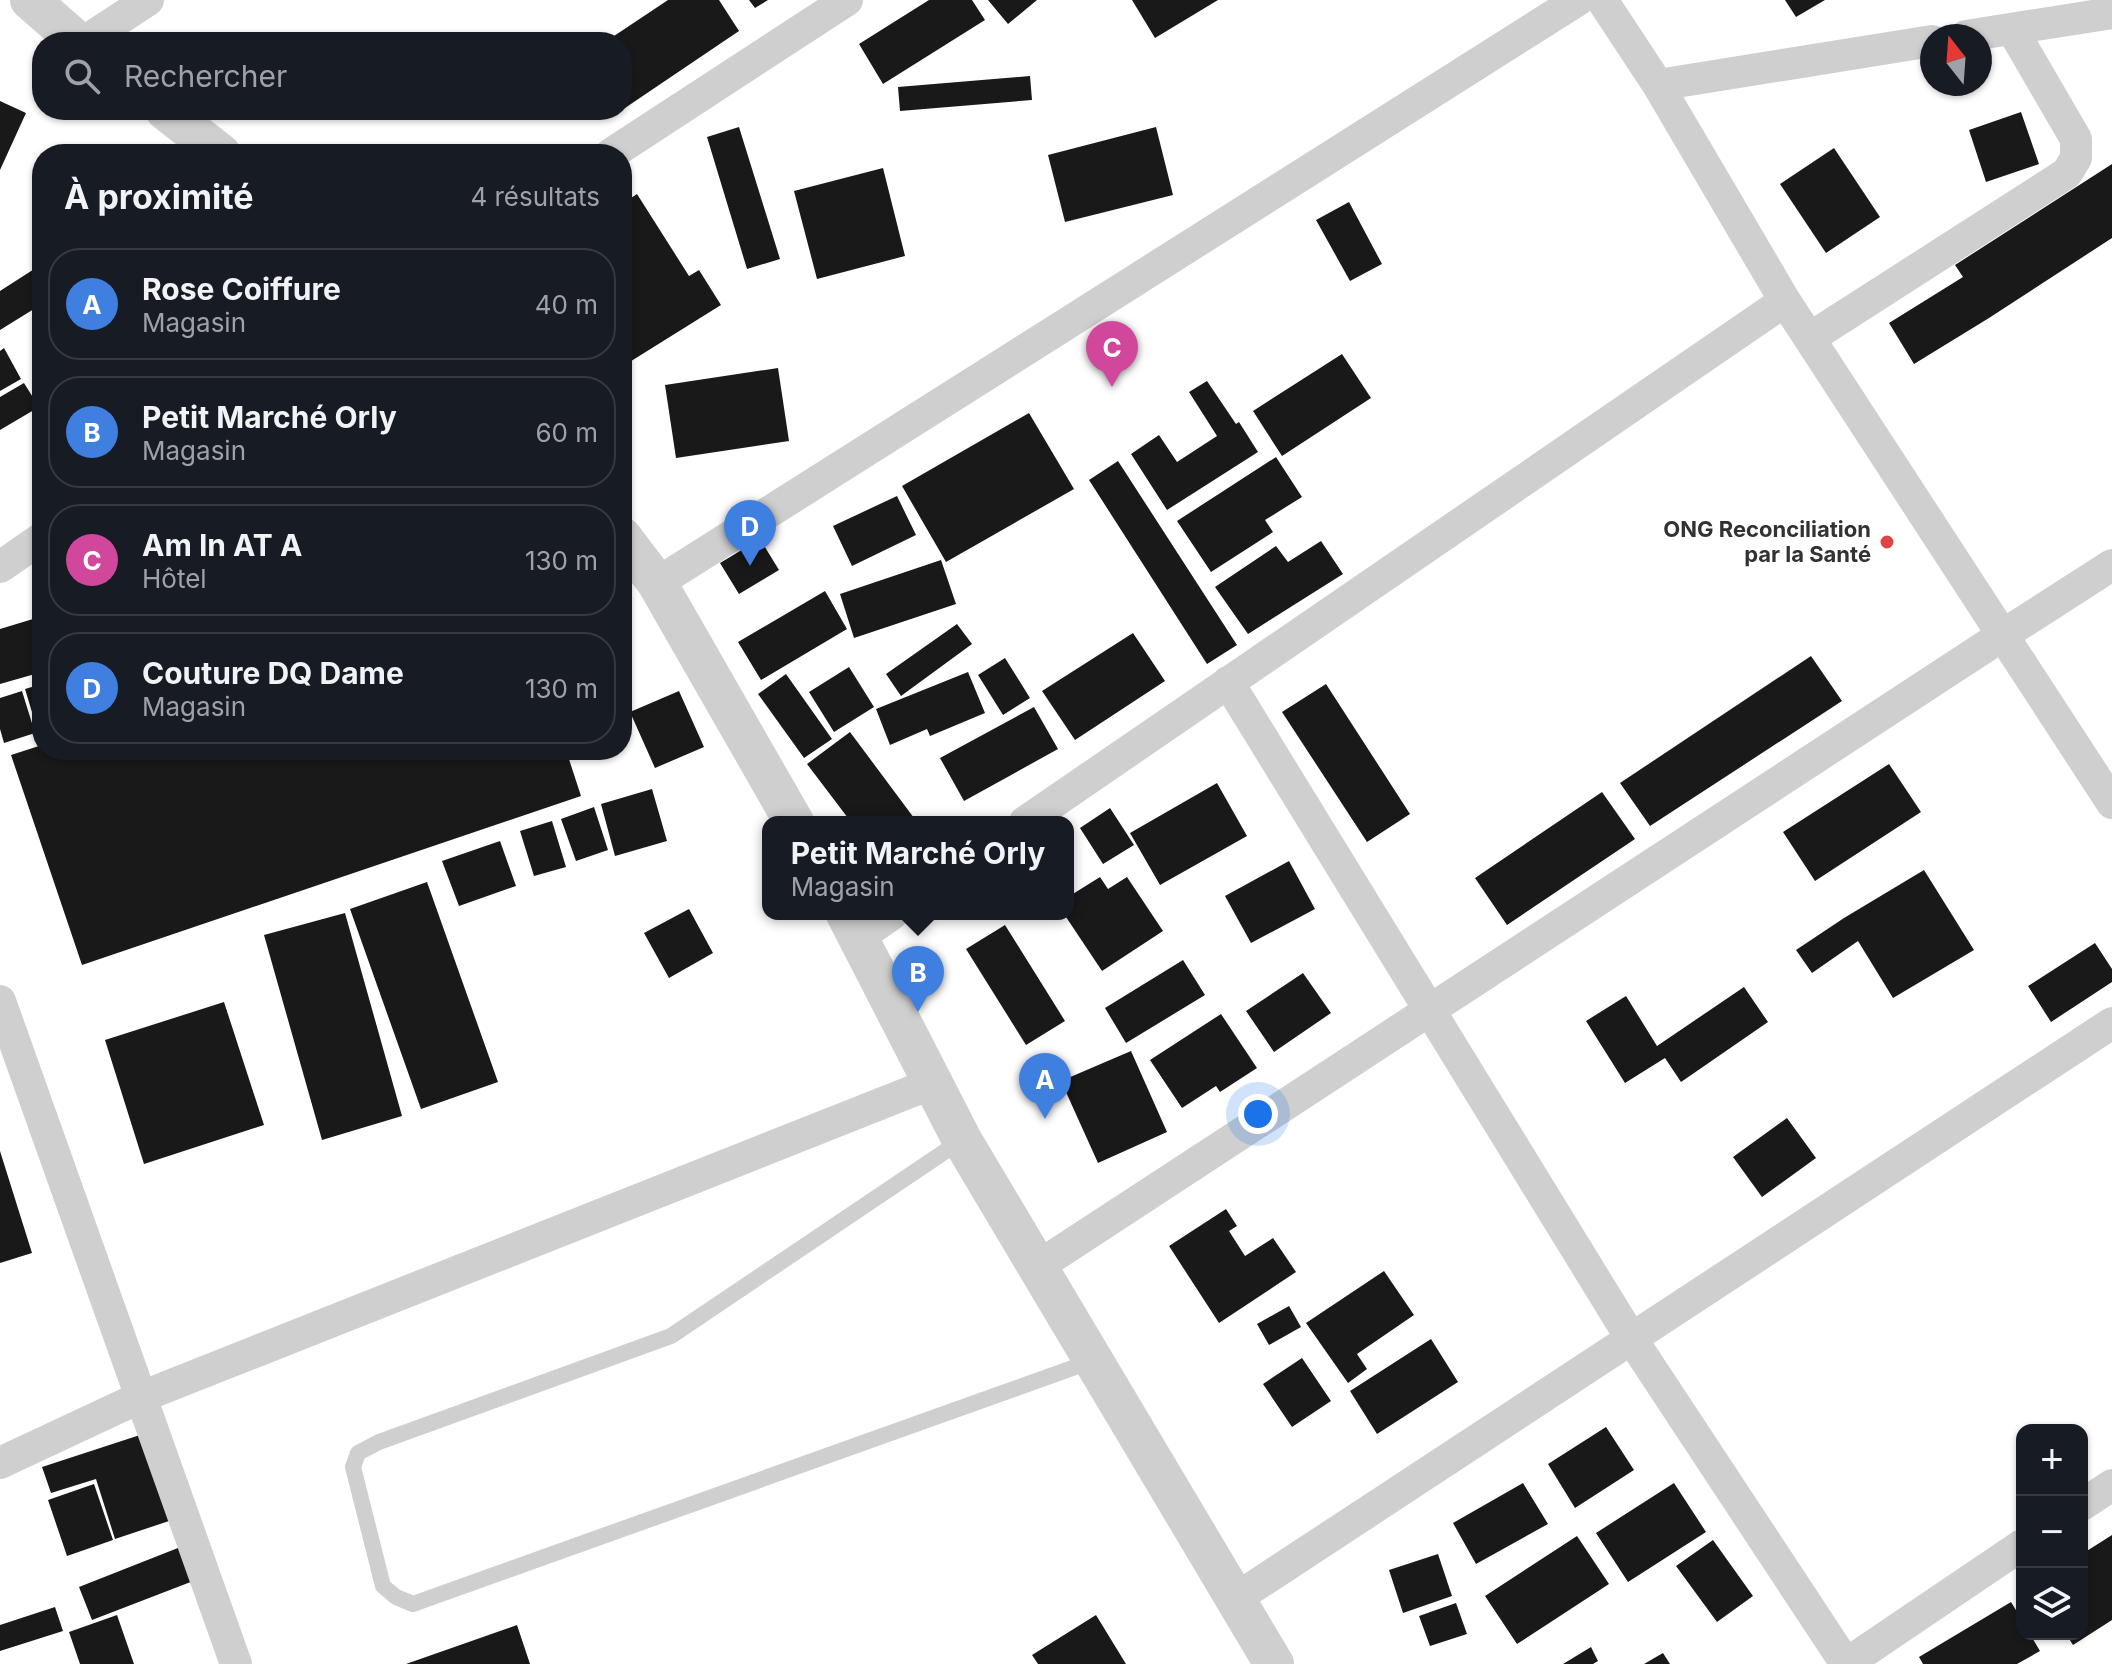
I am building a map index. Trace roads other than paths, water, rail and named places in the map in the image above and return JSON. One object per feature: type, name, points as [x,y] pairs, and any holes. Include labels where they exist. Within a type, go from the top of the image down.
[{"type":"street","points":[[30,0],[67,32]]},
{"type":"street","points":[[99,32],[148,0]]},
{"type":"street","points":[[626,144],[847,0]]},
{"type":"street","points":[[657,583],[1578,0]]},
{"type":"street","points":[[1602,0],[1658,85],[1785,301],[2112,803]]},
{"type":"street","points":[[1992,32],[2112,13]]},
{"type":"street","points":[[1810,338],[2067,173],[2076,158],[2076,139],[2012,29]]},
{"type":"street","points":[[1658,85],[1920,43]]},
{"type":"street","points":[[178,120],[208,144]]},
{"type":"street","points":[[1034,816],[1785,301]]},
{"type":"street","points":[[0,567],[32,545]]},
{"type":"street","points":[[632,550],[657,583],[791,816]]},
{"type":"street","points":[[1037,1267],[2112,565]]},
{"type":"street","points":[[1228,682],[1631,1338],[1846,1664],[2016,1549]]},
{"type":"street","points":[[852,925],[962,1140],[1274,1664]]},
{"type":"street","points":[[0,1001],[236,1664]]},
{"type":"street","points":[[1235,1599],[2112,1023]]},
{"type":"street","points":[[0,1463],[141,1397],[933,1083]]},
{"type":"street","points":[[2088,1501],[2112,1485]]},
{"type":"lane","points":[[962,1140],[671,1336],[379,1442],[358,1453],[353,1467],[383,1586],[396,1597],[413,1604],[1093,1361]]},
{"type":"place","name":"Am In AT A","points":[[1112,387]]},
{"type":"place","name":"ONG Reconciliation par la Santé","points":[[1887,542]]},
{"type":"place","name":"Couture DQ Dame","points":[[750,566]]},
{"type":"place","name":"Petit Marché Orly","points":[[918,1012]]},
{"type":"place","name":"Rose Coiffure","points":[[1045,1119]]}]
